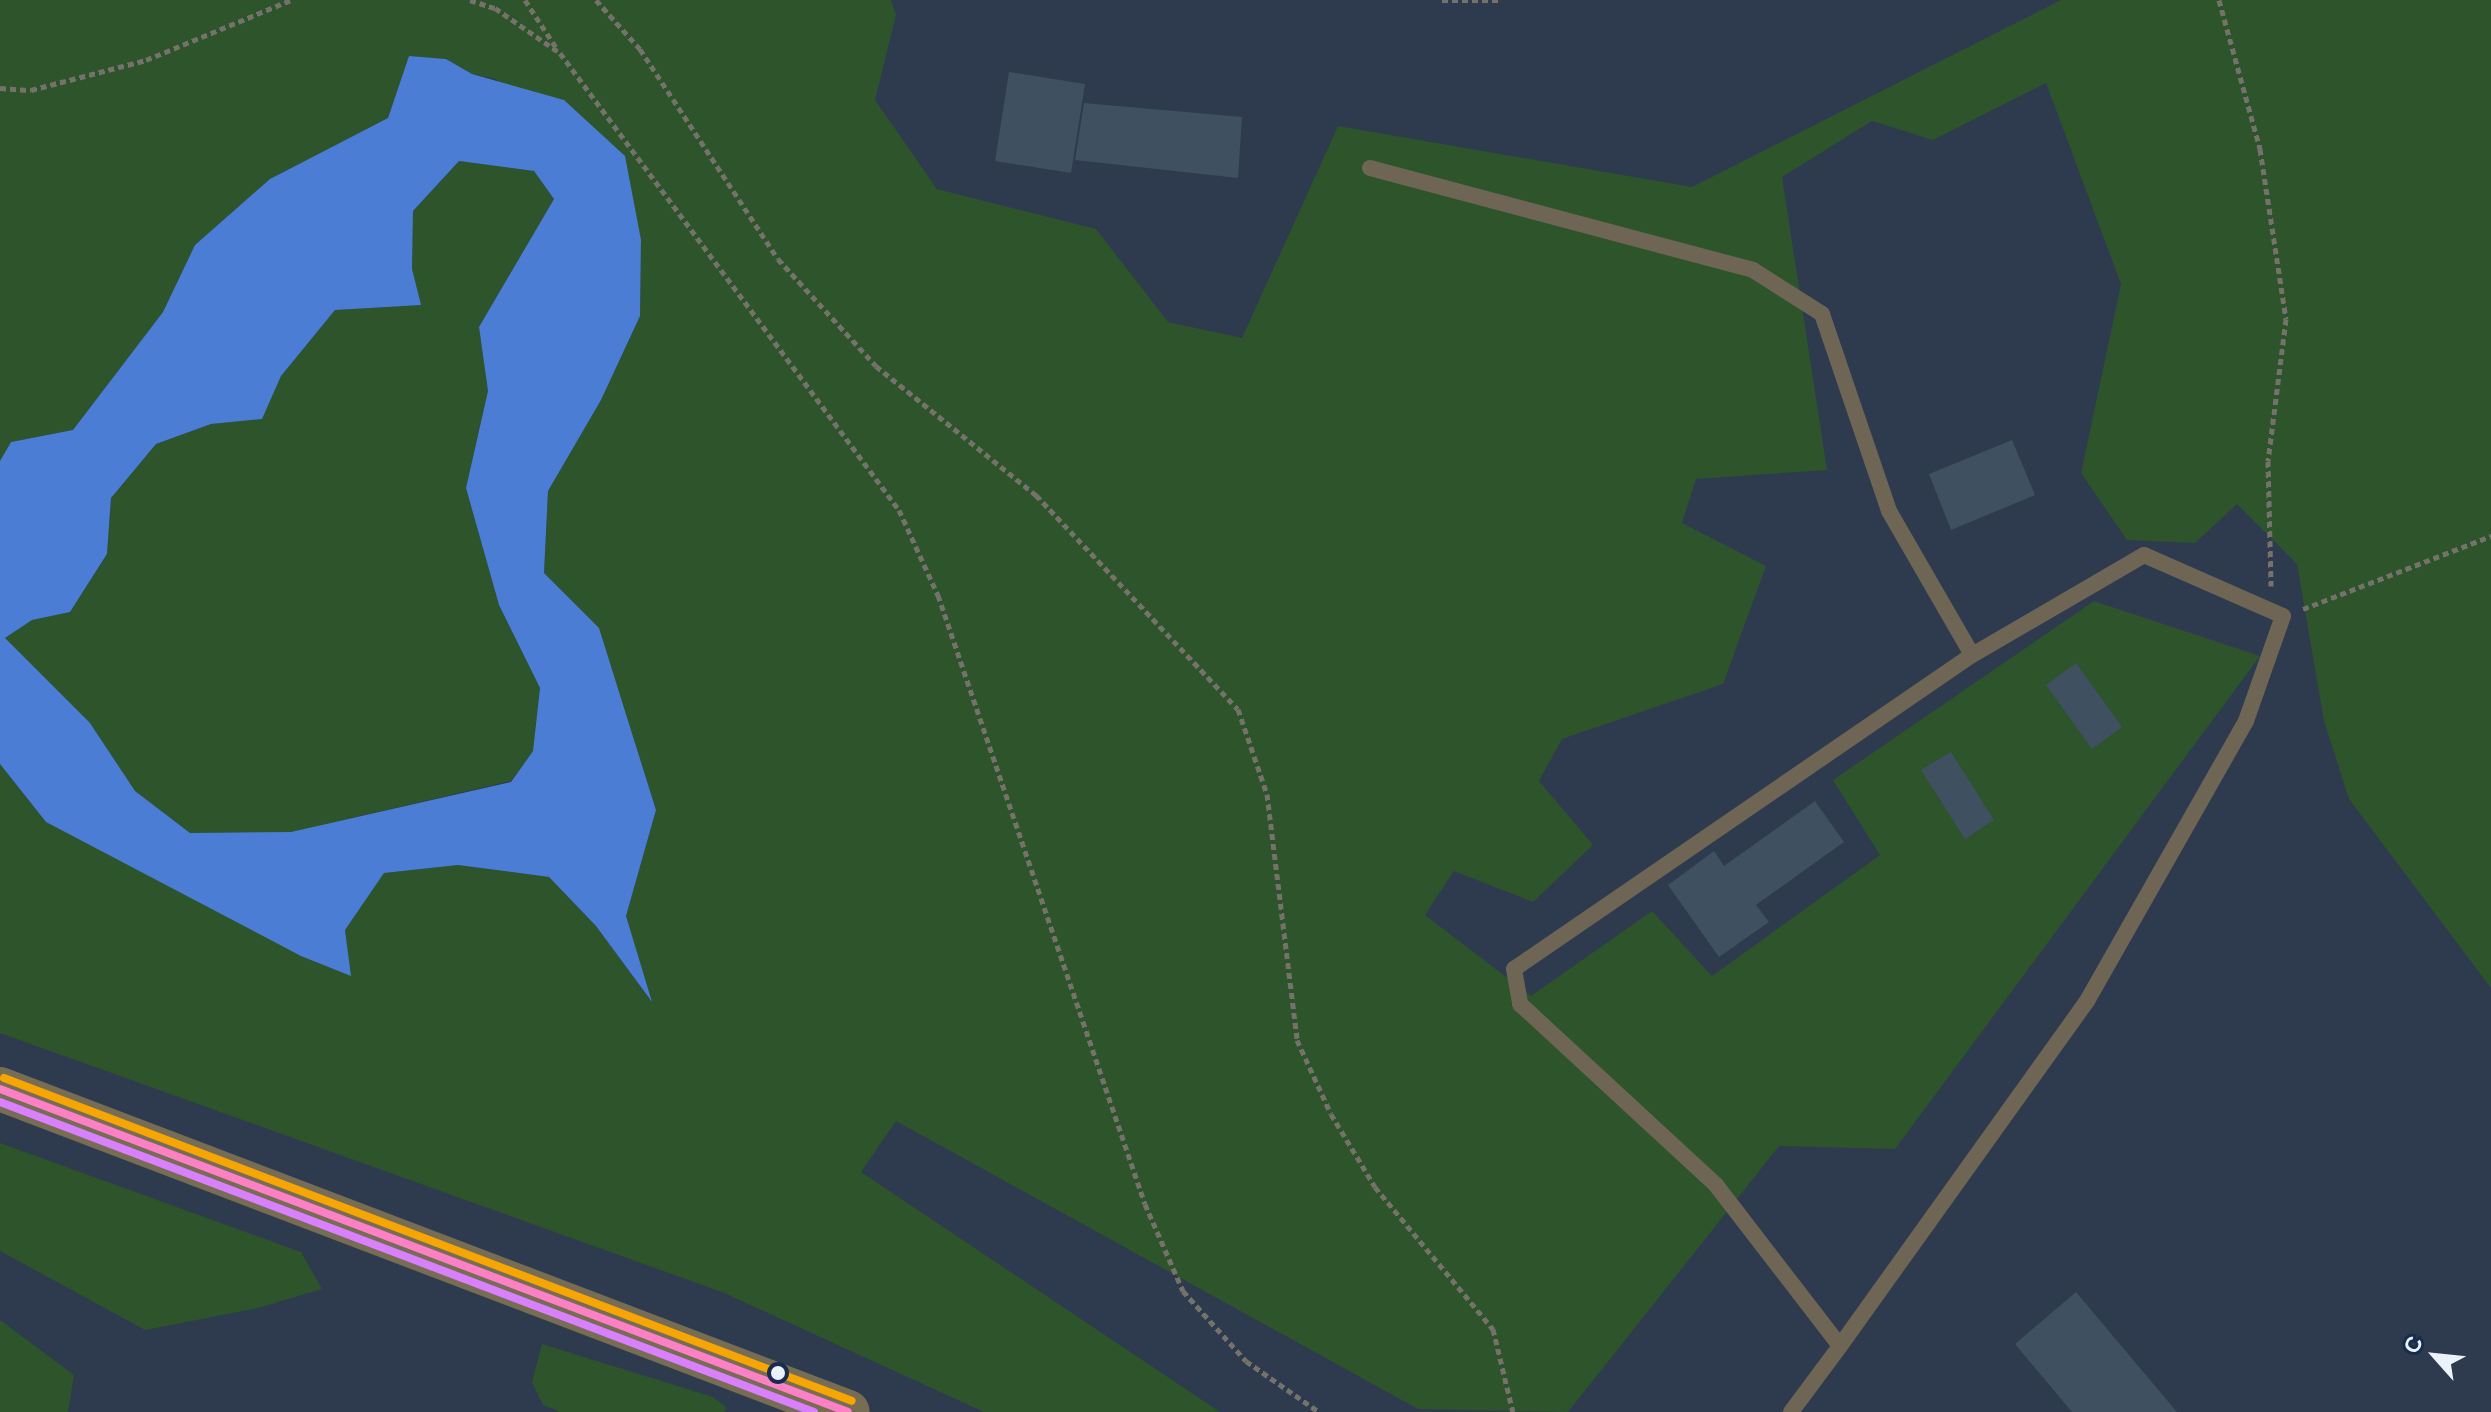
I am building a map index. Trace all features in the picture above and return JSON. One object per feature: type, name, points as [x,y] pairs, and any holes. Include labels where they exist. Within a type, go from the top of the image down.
[{"type":"main road","points":[[0,1089],[848,1412]]},
{"type":"lane","points":[[1370,168],[1753,270],[1822,314],[1889,511],[1972,655]]},
{"type":"lane","points":[[1791,1412],[1840,1346],[2087,1001],[2246,721],[2277,614],[2144,555],[1972,655],[1514,969],[1520,1004],[1716,1185],[1840,1346]]},
{"type":"path","points":[[0,88],[31,90],[146,60],[291,0]]},
{"type":"path","points":[[470,0],[495,8],[560,53]]},
{"type":"path","points":[[525,0],[560,53],[899,510],[938,595],[1145,1204],[1183,1291],[1246,1361],[1319,1412]]},
{"type":"path","points":[[596,0],[640,49],[778,259],[876,366],[1036,495],[1238,709],[1267,794],[1297,1040],[1331,1114],[1375,1187],[1493,1329],[1513,1412]]},
{"type":"path","points":[[1442,0],[1498,0]]},
{"type":"path","points":[[2219,0],[2260,149],[2286,319],[2268,461],[2277,614],[2491,536]]},
{"type":"green space","points":[[0,0],[891,0],[896,15],[875,100],[937,189],[1096,229],[1168,322],[1242,338],[1338,126],[1692,187],[2061,0],[2491,0],[2491,988],[2349,799],[2324,721],[2297,564],[2237,504],[2195,543],[2127,540],[2081,473],[2121,284],[2046,83],[1933,140],[1872,121],[1782,177],[1827,470],[1696,479],[1682,523],[1766,566],[1723,684],[1562,739],[1539,781],[1593,845],[1533,902],[1454,871],[1425,915],[1531,996],[1652,911],[1712,976],[1880,855],[1833,780],[2094,601],[2260,656],[1895,1149],[1779,1146],[1568,1412],[1418,1409],[896,1121],[861,1172],[1220,1412],[984,1412],[722,1292],[0,1033],[0,764],[46,822],[350,975],[345,930],[384,873],[458,865],[549,877],[596,926],[650,1000],[626,916],[656,810],[599,629],[544,573],[548,491],[601,400],[640,316],[641,240],[496,79],[472,74],[446,59],[409,56],[388,118],[270,179],[195,245],[163,312],[73,430],[11,442],[0,461]]},
{"type":"green space","points":[[459,161],[534,171],[554,199],[479,327],[488,391],[466,488],[499,605],[540,688],[533,751],[511,781],[291,832],[190,833],[135,791],[90,723],[5,638],[32,620],[70,612],[107,555],[111,498],[156,444],[211,424],[262,418],[281,376],[335,310],[420,305],[412,269],[413,211]]},
{"type":"green space","points":[[0,1143],[301,1252],[322,1289],[258,1308],[145,1330],[0,1251]]},
{"type":"green space","points":[[0,1320],[74,1375],[68,1412],[0,1412]]},
{"type":"green space","points":[[542,1344],[713,1397],[727,1408],[724,1412],[560,1412],[543,1405],[532,1382]]},
{"type":"water","points":[[409,56],[446,59],[472,74],[564,100],[625,156],[641,240],[640,316],[601,400],[548,491],[544,573],[599,628],[656,810],[626,916],[652,1002],[596,926],[549,877],[458,865],[384,873],[345,930],[351,976],[301,956],[46,822],[0,764],[0,461],[11,442],[73,430],[163,312],[195,245],[270,179],[388,118]],"holes":[[[459,161],[534,171],[554,199],[479,327],[488,391],[466,488],[499,605],[540,688],[533,751],[511,782],[291,832],[190,833],[135,791],[90,723],[5,638],[32,620],[70,612],[107,554],[111,498],[156,444],[211,424],[262,419],[281,376],[335,310],[421,305],[412,269],[413,211]]]},
{"type":"building","points":[[1009,72],[1085,84],[1071,173],[995,161]]},
{"type":"building","points":[[1084,103],[1242,117],[1238,178],[1075,160]]},
{"type":"building","points":[[2012,440],[2035,495],[1951,530],[1929,474]]},
{"type":"building","points":[[2076,663],[2122,727],[2092,749],[2046,685]]},
{"type":"building","points":[[1951,752],[1994,820],[1965,839],[1921,770]]},
{"type":"building","points":[[1815,801],[1844,842],[1756,905],[1769,922],[1719,957],[1668,885],[1714,851],[1724,866]]},
{"type":"building","points":[[2076,1292],[2177,1412],[2072,1412],[2015,1344]]},
{"type":"transit line","points":[[4,1078],[852,1401]]},
{"type":"transit line","points":[[0,1089],[848,1412]]},
{"type":"transit line","points":[[0,1102],[814,1412]]}]
